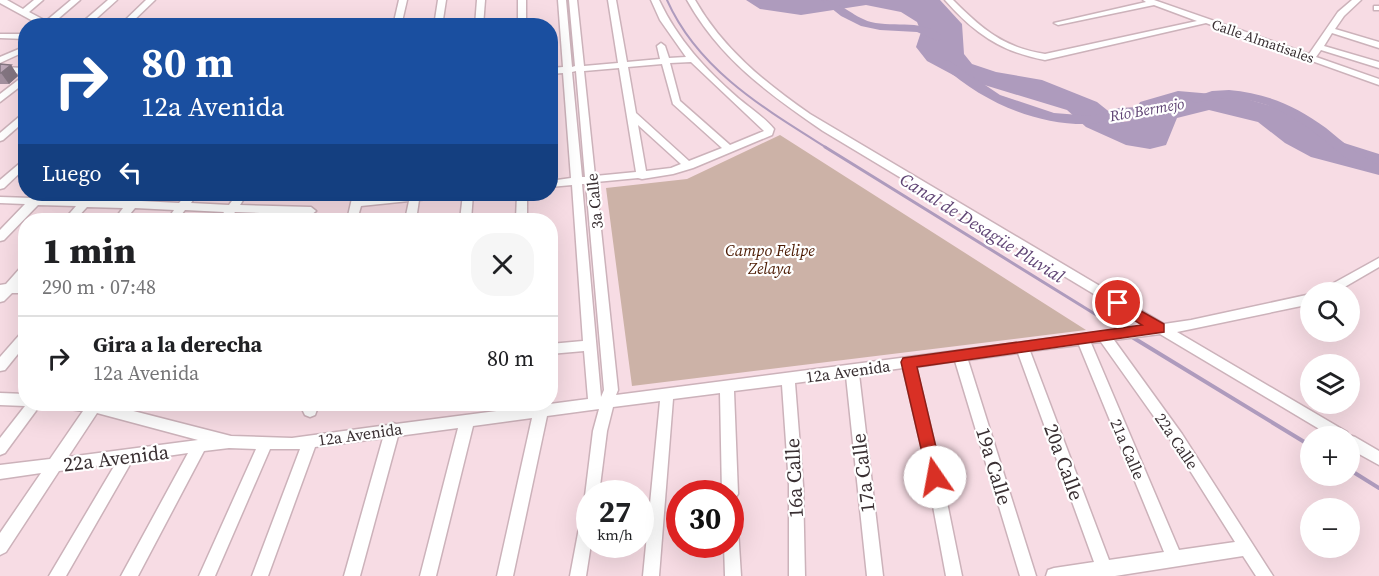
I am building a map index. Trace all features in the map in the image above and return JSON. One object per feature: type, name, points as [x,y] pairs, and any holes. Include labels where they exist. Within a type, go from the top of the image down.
[{"type":"street","points":[[1,0],[35,18]]},
{"type":"street","points":[[24,12],[39,0]]},
{"type":"street","points":[[56,18],[76,0]]},
{"type":"street","points":[[92,18],[113,0]]},
{"type":"street","points":[[132,18],[152,0]]},
{"type":"street","points":[[399,18],[403,0]]},
{"type":"street","points":[[439,18],[442,0]]},
{"type":"street","points":[[480,18],[481,0]]},
{"type":"street","points":[[522,0],[522,18]]},
{"type":"street","name":"3a Calle","points":[[562,0],[591,345],[601,403]]},
{"type":"street","name":"3a Calle","points":[[573,0],[611,390],[601,403]]},
{"type":"street","points":[[612,0],[642,176]]},
{"type":"street","points":[[558,183],[642,176],[689,166],[765,136],[769,129],[713,82],[692,59],[664,23],[655,0]]},
{"type":"street","points":[[691,0],[699,17],[723,48],[773,93],[826,129],[1325,426]]},
{"type":"street","points":[[949,0],[993,42],[1030,56],[1045,57],[1206,21]]},
{"type":"street","points":[[1311,58],[1341,14],[1356,0]]},
{"type":"street","points":[[1058,23],[1150,1]]},
{"type":"street","name":"Calle Almatisales","points":[[1150,1],[1379,82]]},
{"type":"street","points":[[1329,30],[1379,45]]},
{"type":"street","points":[[0,36],[18,37]]},
{"type":"street","points":[[661,46],[676,102],[729,149]]},
{"type":"street","points":[[1319,47],[1379,65]]},
{"type":"street","points":[[0,60],[18,52]]},
{"type":"street","points":[[558,70],[692,59]]},
{"type":"street","points":[[0,70],[18,71]]},
{"type":"street","points":[[0,99],[18,84]]},
{"type":"street","points":[[633,115],[689,166]]},
{"type":"street","points":[[0,138],[5,129],[18,120]]},
{"type":"street","points":[[0,186],[18,169]]},
{"type":"street","points":[[0,201],[18,200]]},
{"type":"street","points":[[23,213],[35,201]]},
{"type":"street","points":[[66,201],[311,211]]},
{"type":"street","points":[[125,213],[135,201]]},
{"type":"street","points":[[177,213],[186,201]]},
{"type":"street","points":[[229,213],[237,201]]},
{"type":"street","points":[[75,213],[84,203]]},
{"type":"street","points":[[0,237],[18,219]]},
{"type":"street","points":[[1345,282],[1379,262]]},
{"type":"street","points":[[3,292],[18,277]]},
{"type":"street","points":[[3,292],[18,290]]},
{"type":"street","name":"12a Avenida","points":[[558,408],[1191,325],[1300,301]]},
{"type":"street","name":"22a Calle","points":[[1104,336],[1177,438],[1265,576]]},
{"type":"street","name":"21a Calle","points":[[1083,339],[1174,558]]},
{"type":"street","points":[[0,366],[18,345]]},
{"type":"street","points":[[558,349],[591,345]]},
{"type":"street","name":"20a Calle","points":[[1022,347],[1105,572]]},
{"type":"street","name":"19a Calle","points":[[960,356],[1028,576]]},
{"type":"street","points":[[908,362],[931,458],[954,576]]},
{"type":"street","name":"17a Calle","points":[[852,370],[875,576]]},
{"type":"street","name":"16a Calle","points":[[788,379],[796,485],[797,576]]},
{"type":"street","points":[[727,387],[730,480]]},
{"type":"street","points":[[651,576],[667,394]]},
{"type":"street","points":[[0,399],[18,400]]},
{"type":"street","points":[[593,480],[600,431],[601,403]]},
{"type":"street","points":[[0,449],[29,411]]},
{"type":"street","points":[[0,547],[90,411]]},
{"type":"street","points":[[116,411],[231,442]]},
{"type":"street","name":"12a Avenida","points":[[231,442],[265,444],[310,441],[534,411]]},
{"type":"street","points":[[505,576],[541,411]]},
{"type":"street","points":[[428,576],[467,420]]},
{"type":"street","points":[[352,576],[393,429]]},
{"type":"street","points":[[261,576],[310,441]]},
{"type":"street","name":"22a Avenida","points":[[0,472],[231,442]]},
{"type":"street","points":[[207,576],[265,444]]},
{"type":"street","points":[[129,576],[199,447]]},
{"type":"street","points":[[1360,447],[1379,459]]},
{"type":"street","points":[[57,576],[127,457]]},
{"type":"street","points":[[1054,576],[1105,572],[1174,558],[1246,548]]},
{"type":"street","points":[[578,576],[581,558]]},
{"type":"street","points":[[732,558],[733,576]]},
{"type":"green space","name":"Campo Felipe Zelaya","points":[[780,135],[1086,330],[632,386],[606,188],[687,179]]},
{"type":"water","points":[[746,0],[940,0],[962,24],[964,54],[972,64],[996,72],[1042,80],[1097,102],[1122,122],[1130,121],[1140,102],[1178,91],[1236,96],[1292,112],[1325,137],[1379,154],[1379,175],[1311,157],[1285,143],[1258,122],[1209,110],[1177,118],[1166,145],[1150,149],[1126,145],[1086,127],[1067,110],[955,76],[927,61],[916,47],[921,32],[917,22],[901,12],[866,5],[801,15],[760,9]]},
{"type":"building","points":[[0,64],[11,65],[0,73]]},
{"type":"waterway","name":"Canal de Desagüe Pluvial","points":[[667,0],[680,25],[696,47],[735,86],[827,148]]},
{"type":"waterway","name":"Río Bermejo","points":[[826,0],[845,14],[865,24],[924,30],[938,38]]},
{"type":"waterway","name":"Río Bermejo","points":[[948,64],[978,88],[1034,113],[1074,120],[1092,120],[1119,112],[1156,110]]},
{"type":"waterway","name":"Río Bermejo","points":[[1195,99],[1229,93],[1246,95],[1278,105],[1294,112],[1356,158],[1379,170]]},
{"type":"waterway","name":"Canal de Desagüe Pluvial","points":[[825,147],[1124,332]]},
{"type":"waterway","name":"Canal de Desagüe Pluvial","points":[[1132,337],[1300,439]]},
{"type":"waterway","name":"Canal de Desagüe Pluvial","points":[[1360,476],[1379,488]]},
{"type":"route","points":[[935,477],[908,362],[1159,328],[1118,303]]}]
